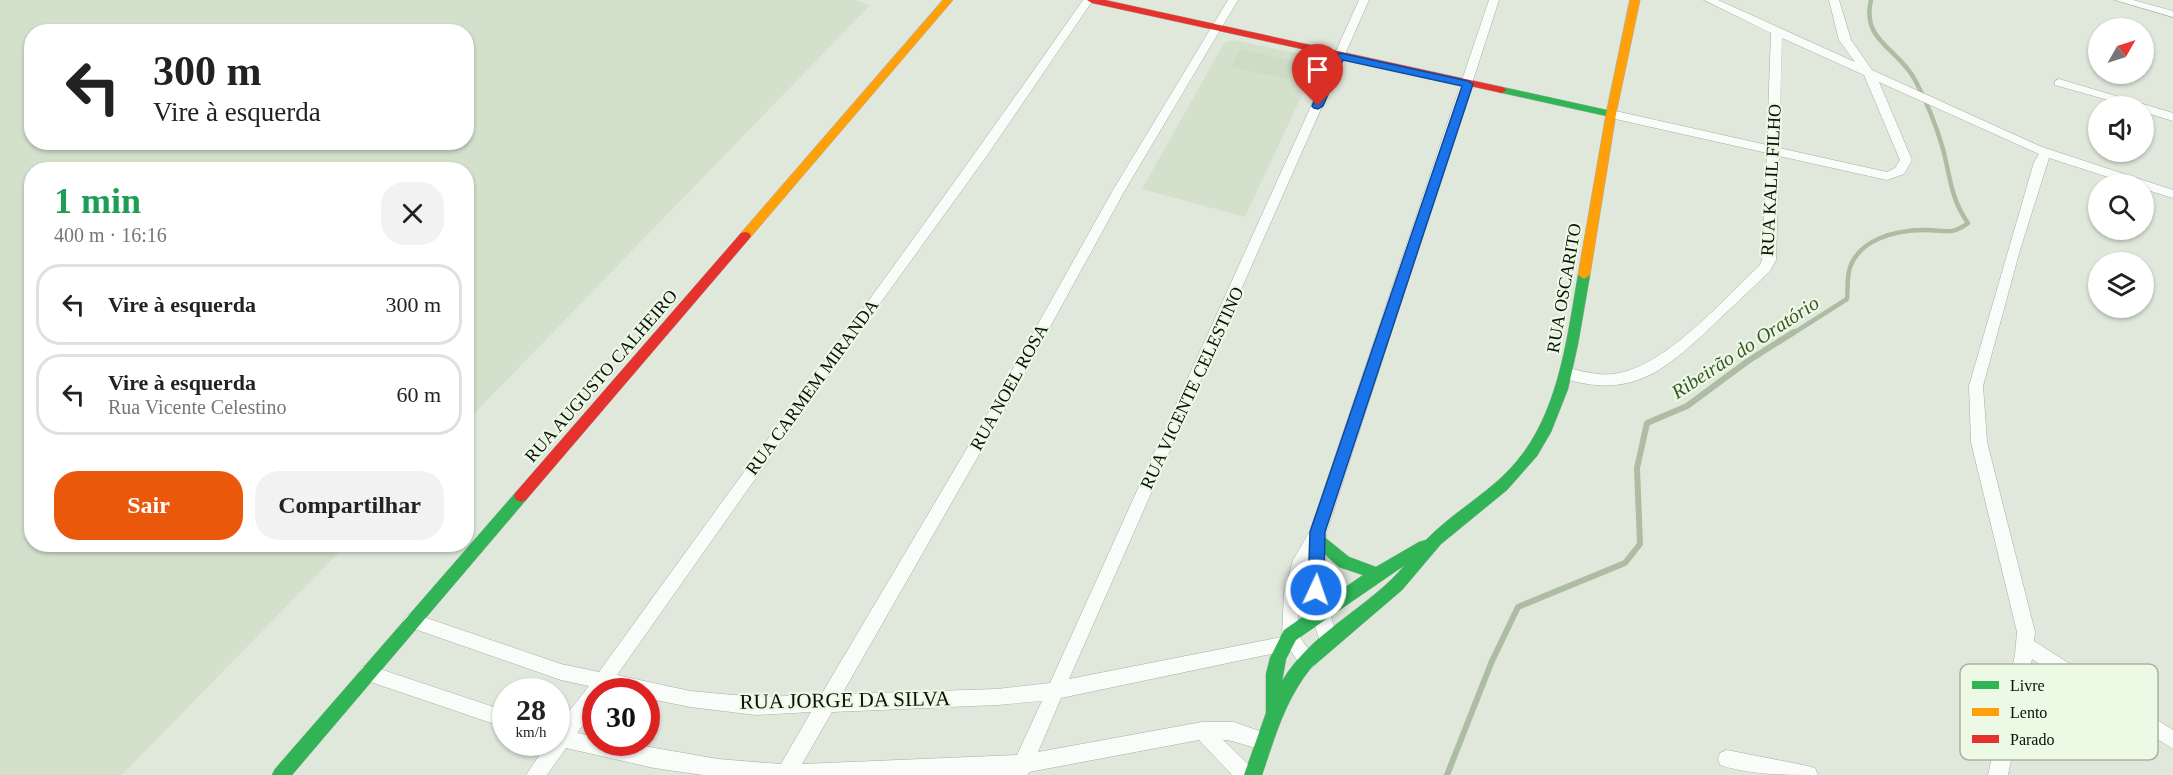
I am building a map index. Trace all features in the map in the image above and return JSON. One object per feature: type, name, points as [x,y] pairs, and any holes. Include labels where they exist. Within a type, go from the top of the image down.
[{"type":"street","name":"RUA AUGUSTO CALHEIRO","points":[[474,549],[948,0]]},
{"type":"street","points":[[1090,0],[1887,176],[1901,170],[1906,160],[1870,75],[1845,40],[1834,0]]},
{"type":"street","name":"RUA CARMEM MIRANDA","points":[[604,678],[834,356],[982,154],[1090,0]]},
{"type":"street","name":"RUA NOEL ROSA","points":[[786,775],[999,407],[1119,190],[1233,0]]},
{"type":"street","name":"RUA VICENTE CELESTINO","points":[[1020,770],[1053,691],[1265,227],[1364,0]]},
{"type":"street","points":[[1329,641],[1319,614],[1316,590],[1318,536],[1494,0]]},
{"type":"street","name":"RUA OSCARITO","points":[[1253,775],[1283,693],[1308,661],[1396,586],[1440,536],[1517,471],[1532,452],[1549,422],[1567,374],[1611,114],[1635,0]]},
{"type":"street","points":[[1709,0],[2046,153],[2110,174]]},
{"type":"street","points":[[2120,0],[2143,3],[2173,14]]},
{"type":"street","name":"RUA KALIL FILHO","points":[[1567,374],[1600,381],[1614,380],[1650,370],[1669,358],[1765,268],[1769,260],[1778,32]]},
{"type":"street","points":[[2059,83],[2104,96]]},
{"type":"street","points":[[2154,111],[2173,117]]},
{"type":"street","points":[[2021,664],[2025,632],[1979,442],[1975,399],[1976,386],[2013,250],[2040,162],[2046,153]]},
{"type":"street","points":[[2154,188],[2173,194]]},
{"type":"street","points":[[1318,536],[1338,560],[1360,570],[1377,574]]},
{"type":"street","points":[[1308,661],[1287,639],[1293,593],[1301,560],[1318,536]]},
{"type":"street","name":"RUA OSCARITO","points":[[1273,716],[1274,674],[1278,658],[1287,639],[1377,574],[1440,536]]},
{"type":"street","name":"RUA AUGUSTO CALHEIRO","points":[[281,775],[472,552]]},
{"type":"street","name":"RUA JORGE DA SILVA","points":[[412,621],[561,672],[588,678]]},
{"type":"street","name":"RUA JORGE DA SILVA","points":[[660,693],[690,699],[756,706],[996,697],[1053,691],[1287,639]]},
{"type":"street","points":[[2025,645],[2055,664]]},
{"type":"street","points":[[368,673],[492,715]]},
{"type":"street","name":"RUA CARMEM MIRANDA","points":[[570,723],[582,708]]},
{"type":"street","points":[[2158,730],[2173,740]]},
{"type":"street","points":[[570,740],[654,759],[786,775],[1020,770],[1203,731],[1234,731],[1264,741]]},
{"type":"street","points":[[1203,731],[1245,775]]},
{"type":"street","name":"RUA CARMEM MIRANDA","points":[[536,775],[548,756]]},
{"type":"street","points":[[1727,759],[1808,774]]},
{"type":"street","points":[[1998,775],[2001,760]]},
{"type":"shaded area","points":[[0,0],[855,0],[870,5],[474,414],[474,162],[24,162],[24,552],[339,552],[122,775],[0,775]]},
{"type":"shaded area","points":[[1234,40],[1310,56],[1316,65],[1245,217],[1142,189],[1224,43]]},
{"type":"shaded area","points":[[1240,49],[1295,61],[1287,79],[1231,67]]},
{"type":"waterway","name":"Ribeirão do Oratório","points":[[1792,334],[1847,299],[1849,271],[1853,260],[1869,244],[1879,238],[1902,232],[1952,231],[1968,223],[1954,197],[1943,149],[1919,88],[1908,69],[1876,35],[1871,25],[1869,14],[1871,0]]},
{"type":"waterway","name":"Ribeirão do Oratório","points":[[1447,775],[1492,661],[1518,607],[1625,563],[1640,544],[1637,468],[1647,423],[1687,406],[1748,361],[1794,332]]},
{"type":"traffic: fast","points":[[1502,90],[1611,114]]},
{"type":"traffic: fast","points":[[1253,775],[1278,704],[1305,662],[1335,635],[1383,598],[1436,540],[1502,486],[1532,452],[1544,432],[1561,389],[1572,344],[1584,275]]},
{"type":"traffic: fast","points":[[474,551],[521,496]]},
{"type":"traffic: fast","points":[[1318,540],[1344,562],[1377,574]]},
{"type":"traffic: fast","points":[[1273,709],[1274,674],[1278,658],[1290,635],[1377,574],[1424,546]]},
{"type":"traffic: fast","points":[[281,775],[473,552]]},
{"type":"traffic: slow","points":[[745,236],[948,0]]},
{"type":"traffic: slow","points":[[1584,275],[1611,114],[1635,0]]},
{"type":"traffic: jam","points":[[1092,0],[1502,90]]},
{"type":"traffic: jam","points":[[521,496],[745,236]]},
{"type":"route","points":[[1316,590],[1318,532],[1325,508],[1468,84],[1340,56],[1318,106]]}]
